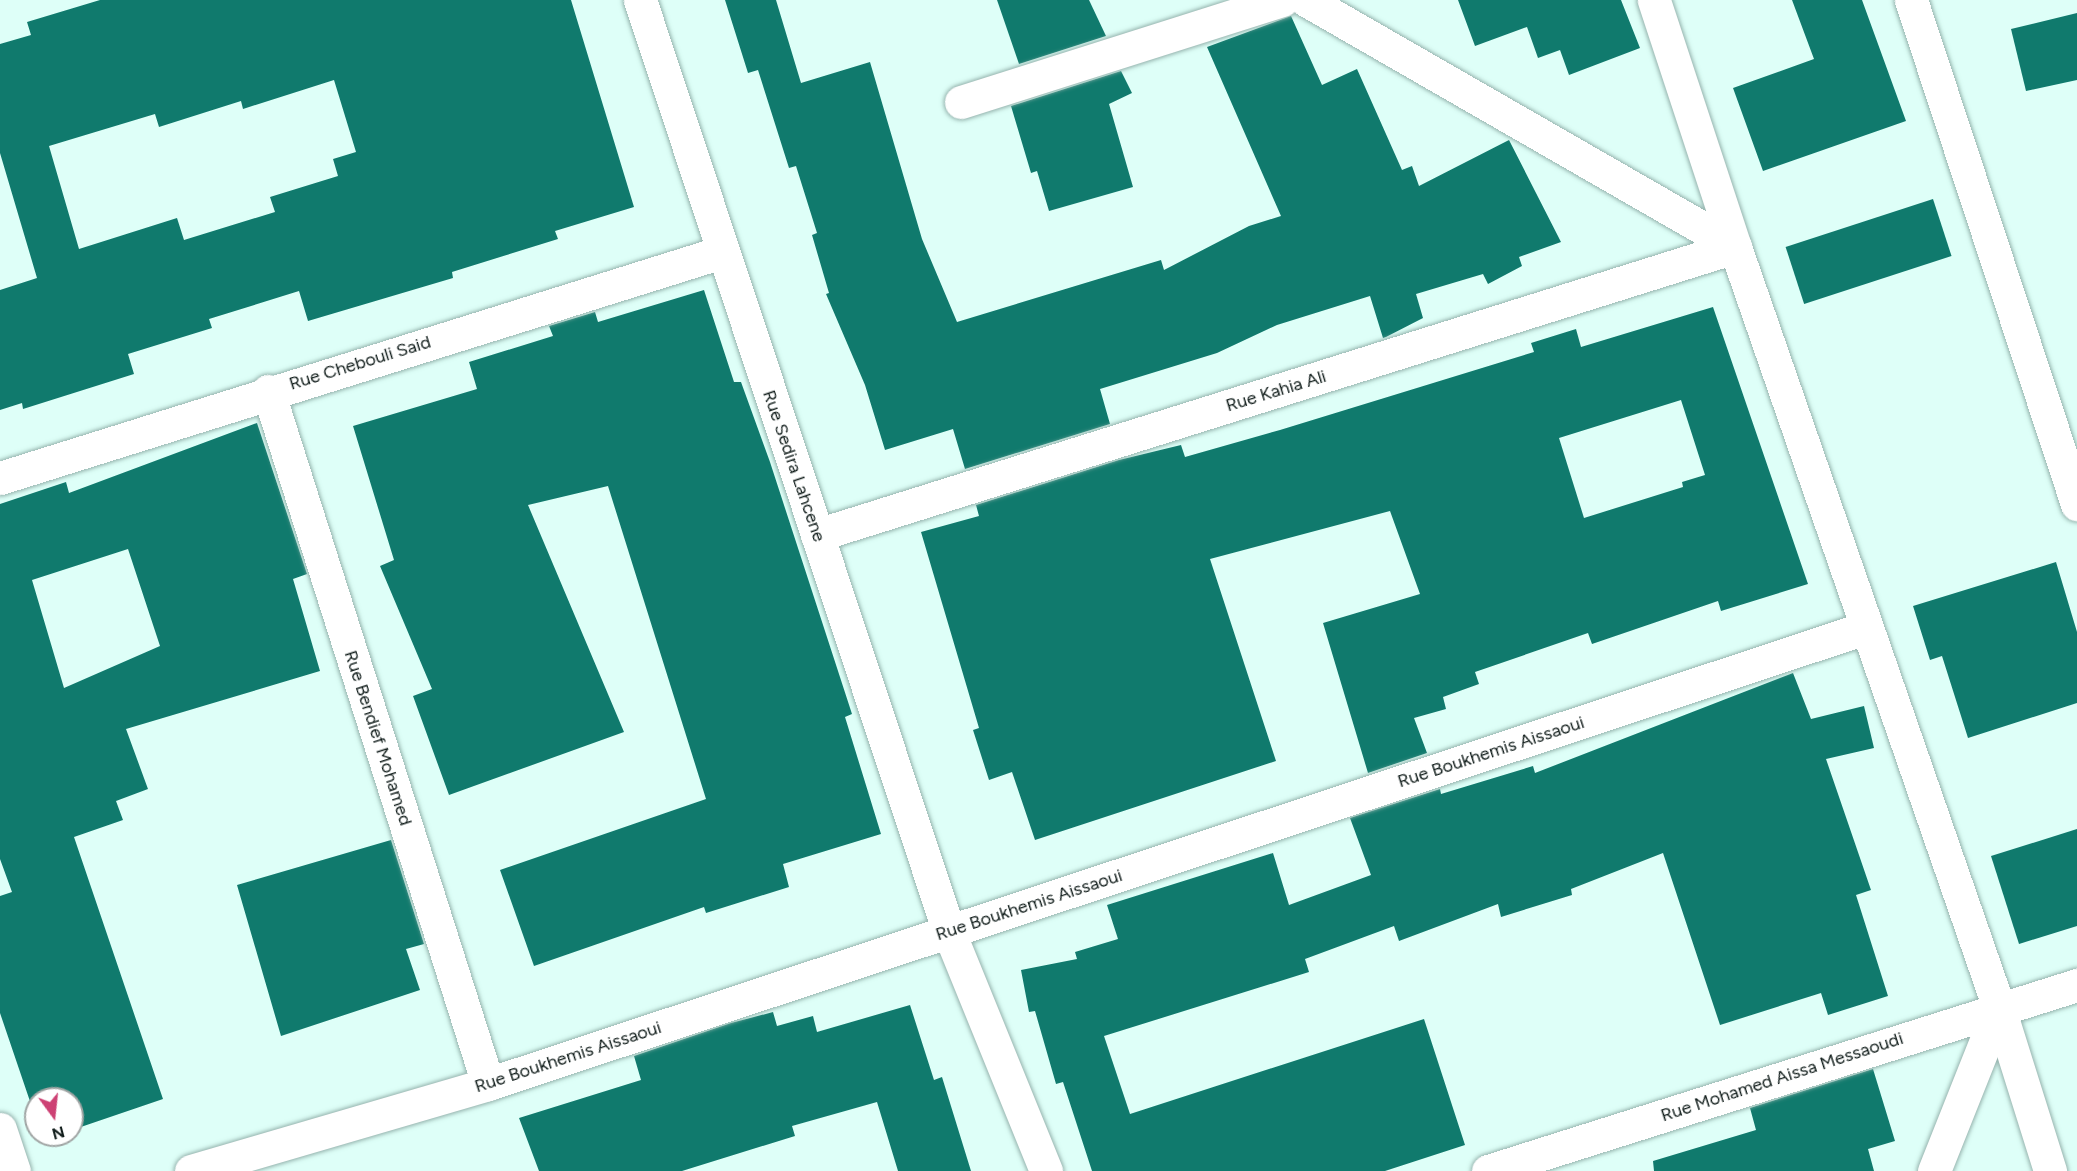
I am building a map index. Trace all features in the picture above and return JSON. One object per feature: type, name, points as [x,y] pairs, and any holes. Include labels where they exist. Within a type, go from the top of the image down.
[{"type":"street","name":"Rue Sedira Lahcene","points":[[639,0],[949,932],[1046,1171]]},
{"type":"street","points":[[961,102],[1282,0]]},
{"type":"street","points":[[1306,0],[1734,247]]},
{"type":"street","points":[[1654,0],[1734,247],[1999,1008],[2050,1171]]},
{"type":"street","points":[[1911,0],[2077,504]]},
{"type":"street","name":"Rue Kahia Ali","points":[[817,535],[1734,247]]},
{"type":"street","name":"Rue Chebouli Said","points":[[0,478],[268,391],[722,252]]},
{"type":"street","name":"Rue Bendief Mohamed","points":[[268,391],[488,1084]]},
{"type":"street","name":"Rue Boukhemis Aissaoui","points":[[191,1171],[488,1084],[1865,628]]},
{"type":"street","name":"Rue Mohamed Aissa Messaoudi","points":[[1488,1171],[2077,985]]},
{"type":"street","points":[[1934,1171],[1999,1008]]},
{"type":"street","points":[[0,1129],[14,1171]]},
{"type":"building","points":[[100,0],[571,0],[634,207],[555,231],[558,239],[452,272],[453,278],[308,321],[299,291],[209,319],[212,328],[128,354],[134,374],[23,409],[22,403],[0,410],[0,290],[37,278],[0,153],[0,44],[31,35],[27,22]],"holes":[[[334,80],[356,152],[333,159],[338,176],[270,197],[275,212],[184,240],[177,218],[79,249],[49,146],[155,114],[159,127],[241,101],[243,109]]]},
{"type":"building","points":[[725,0],[776,0],[801,83],[870,62],[922,239],[957,322],[1161,260],[1164,270],[1249,226],[1281,216],[1207,47],[1291,16],[1322,85],[1357,69],[1402,170],[1412,166],[1419,186],[1509,140],[1561,242],[1519,257],[1522,266],[1488,284],[1483,274],[1416,294],[1423,318],[1383,338],[1370,296],[1277,325],[1217,353],[1100,389],[1110,424],[965,469],[953,429],[885,450],[865,385],[826,294],[829,293],[812,235],[817,233],[796,166],[789,168],[758,70],[748,73]]},
{"type":"building","points":[[997,0],[1089,0],[1106,36],[1019,64]]},
{"type":"building","points":[[1458,0],[1621,0],[1640,48],[1569,75],[1560,50],[1538,58],[1527,27],[1475,46]]},
{"type":"building","points":[[1792,0],[1862,0],[1906,121],[1763,171],[1733,88],[1814,59]]},
{"type":"building","points":[[2077,13],[2077,80],[2026,91],[2011,29]]},
{"type":"building","points":[[1121,71],[1132,93],[1109,104],[1133,187],[1049,211],[1037,171],[1031,173],[1011,106]]},
{"type":"building","points":[[1933,199],[1952,256],[1804,304],[1786,247]]},
{"type":"building","points":[[704,290],[734,382],[741,382],[770,462],[852,714],[845,717],[881,834],[783,864],[789,887],[706,913],[704,907],[534,966],[500,870],[706,799],[608,486],[528,505],[624,732],[449,795],[413,696],[432,689],[380,566],[394,560],[353,426],[477,389],[469,362],[553,336],[549,326],[595,312],[598,322]]},
{"type":"building","points":[[1713,307],[1808,584],[1721,611],[1718,601],[1592,644],[1588,633],[1475,672],[1479,684],[1443,697],[1446,709],[1414,718],[1427,753],[1368,773],[1323,623],[1420,594],[1390,511],[1210,559],[1276,761],[1035,840],[1012,772],[989,780],[973,730],[979,728],[921,532],[979,516],[976,505],[1119,460],[1181,445],[1185,457],[1280,430],[1534,352],[1531,343],[1576,329],[1581,347]],"holes":[[[1681,400],[1705,475],[1682,482],[1683,487],[1584,518],[1559,438]]]},
{"type":"building","points":[[257,423],[307,574],[293,579],[320,671],[126,729],[148,789],[116,801],[123,820],[74,837],[163,1099],[84,1126],[84,1087],[25,1087],[0,1013],[0,896],[12,892],[0,859],[0,504],[66,482],[69,493]],"holes":[[[128,549],[160,646],[64,688],[32,580]]]},
{"type":"building","points":[[2056,562],[2077,632],[2077,703],[1968,738],[1942,656],[1930,660],[1913,606]]},
{"type":"building","points":[[1793,673],[1811,719],[1864,706],[1874,748],[1826,759],[1871,890],[1856,895],[1888,996],[1828,1015],[1821,993],[1720,1025],[1663,853],[1571,889],[1572,895],[1501,917],[1498,904],[1399,941],[1394,926],[1305,959],[1309,972],[1104,1036],[1130,1114],[1424,1019],[1465,1145],[1385,1171],[1092,1171],[1063,1082],[1056,1084],[1035,1011],[1029,1012],[1021,970],[1077,959],[1075,952],[1118,939],[1107,905],[1273,853],[1289,905],[1371,875],[1350,818],[1440,789],[1441,794],[1533,766],[1535,773]]},
{"type":"building","points":[[2077,829],[2077,926],[2019,944],[1991,856]]},
{"type":"building","points":[[391,840],[424,944],[406,949],[420,990],[281,1036],[237,885]]},
{"type":"building","points":[[910,1005],[934,1080],[942,1077],[971,1171],[898,1171],[877,1102],[792,1126],[795,1136],[682,1171],[539,1171],[519,1118],[641,1080],[634,1056],[731,1023],[773,1012],[777,1026],[813,1016],[817,1032]]},
{"type":"building","points":[[1873,1069],[1895,1141],[1868,1149],[1874,1171],[1654,1171],[1653,1161],[1756,1130],[1750,1108]]}]
